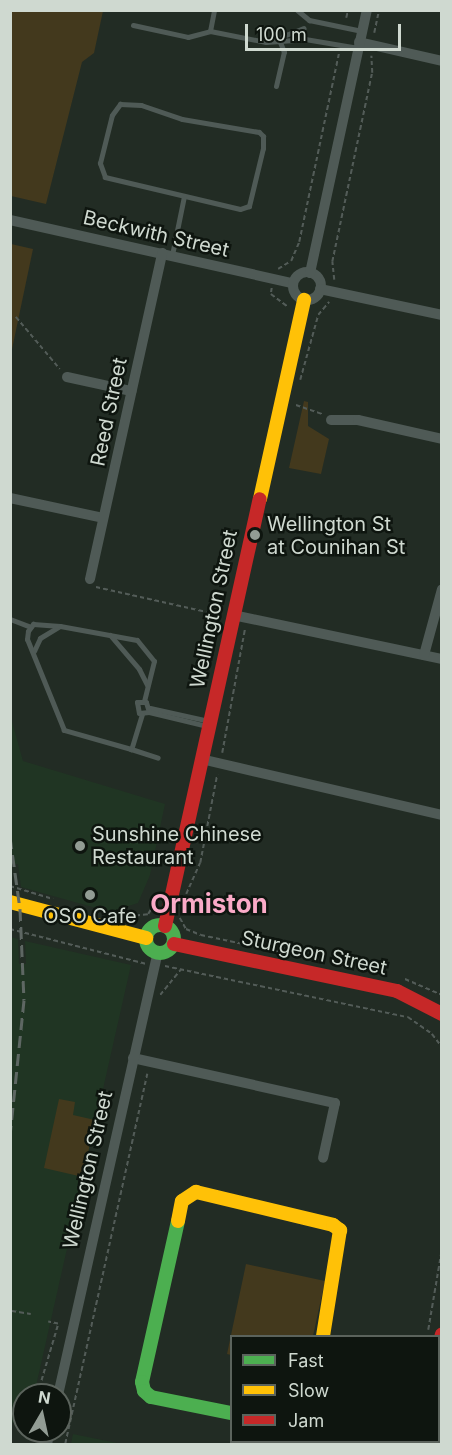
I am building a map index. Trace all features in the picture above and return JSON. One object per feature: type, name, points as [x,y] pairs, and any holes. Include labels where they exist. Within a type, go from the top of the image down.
[{"type":"street","points":[[310,273],[367,10]]},
{"type":"street","points":[[360,40],[371,45],[441,61]]},
{"type":"street","name":"Beckwith Street","points":[[10,220],[293,284]]},
{"type":"street","name":"Reed Street","points":[[90,579],[132,391],[167,254]]},
{"type":"street","points":[[326,290],[303,305],[295,294],[293,284],[299,274],[310,273],[326,290],[441,315]]},
{"type":"street","name":"Wellington Street","points":[[165,926],[209,723],[240,616],[280,401],[303,305]]},
{"type":"street","points":[[67,377],[132,391]]},
{"type":"street","points":[[331,420],[358,420],[441,439]]},
{"type":"street","points":[[10,498],[104,518]]},
{"type":"street","points":[[424,655],[441,589]]},
{"type":"street","points":[[240,616],[441,659]]},
{"type":"street","points":[[201,759],[441,815]]},
{"type":"street","points":[[10,902],[146,938]]},
{"type":"street","points":[[165,926],[173,933],[174,944],[156,959],[146,938],[153,927],[165,926]]},
{"type":"street","name":"Sturgeon Street","points":[[174,944],[378,986],[418,999],[441,1014]]},
{"type":"street","name":"Wellington Street","points":[[61,1383],[156,959]]},
{"type":"street","points":[[133,1058],[335,1103],[323,1158]]},
{"type":"street","points":[[230,1413],[151,1397],[144,1391],[142,1382],[182,1201],[187,1195],[196,1192],[265,1208],[340,1230],[323,1335]]},
{"type":"lane","points":[[210,31],[214,10]]},
{"type":"lane","points":[[297,10],[309,20],[344,27],[360,40]]},
{"type":"lane","points":[[276,86],[284,52],[280,42],[283,36],[304,28],[309,20]]},
{"type":"lane","points":[[133,25],[188,37],[210,31],[280,42],[305,39],[340,45],[360,40]]},
{"type":"lane","points":[[304,28],[305,39]]},
{"type":"lane","points":[[120,104],[141,105],[182,119],[252,130],[263,136],[259,174],[246,208],[184,196],[111,180],[101,173],[100,163],[112,115],[120,104]]},
{"type":"lane","points":[[167,254],[184,196]]},
{"type":"lane","points":[[10,619],[31,627]]},
{"type":"lane","points":[[142,714],[135,706],[144,701],[154,661],[145,647],[137,640],[60,626],[33,624],[27,639],[34,651],[64,730],[158,758]]},
{"type":"lane","points":[[34,651],[40,638],[60,626]]},
{"type":"lane","points":[[109,634],[139,669],[148,686]]},
{"type":"lane","points":[[144,701],[150,710]]},
{"type":"lane","points":[[131,749],[142,714],[150,710],[209,723]]},
{"type":"path","points":[[344,27],[348,10]]},
{"type":"path","points":[[299,386],[318,315],[327,306],[326,290],[336,274],[332,262],[372,73],[371,45],[379,10]]},
{"type":"path","points":[[318,315],[303,305],[286,306],[271,294],[279,265],[291,261],[300,242],[340,45]]},
{"type":"path","points":[[16,317],[67,377]]},
{"type":"path","points":[[280,401],[313,408],[331,420]]},
{"type":"path","points":[[90,579],[88,585],[219,615],[240,616],[240,672],[200,863],[184,896]]},
{"type":"path","points":[[10,886],[57,901]]},
{"type":"path","points":[[113,916],[133,918],[148,914],[160,892]]},
{"type":"path","points":[[180,914],[186,929],[201,936],[320,961]]},
{"type":"path","points":[[10,929],[125,962],[156,959],[182,968],[408,1017],[432,1034],[441,1047]]},
{"type":"path","points":[[155,1002],[182,968]]},
{"type":"path","points":[[399,978],[441,995]]},
{"type":"path","points":[[65,1444],[149,1062]]},
{"type":"path","points":[[435,1332],[441,1246]]},
{"type":"path","points":[[12,1311],[31,1314]]},
{"type":"path","points":[[41,1383],[58,1324],[48,1322]]},
{"type":"shaded area","points":[[10,11],[103,11],[94,53],[82,62],[46,204],[11,196]]},
{"type":"shaded area","points":[[10,244],[33,249],[11,354]]},
{"type":"shaded area","points":[[304,401],[308,402],[308,426],[329,439],[321,474],[289,468]]},
{"type":"shaded area","points":[[11,718],[23,761],[165,804],[150,875],[138,903],[110,912],[21,887],[18,864],[11,864]]},
{"type":"shaded area","points":[[11,937],[18,939],[19,964],[26,964],[25,941],[131,965],[37,1383],[12,1383],[11,1422]]},
{"type":"shaded area","points":[[59,1099],[75,1102],[73,1115],[95,1120],[83,1177],[44,1168]]},
{"type":"shaded area","points":[[246,1264],[325,1281],[313,1335],[231,1335]]},
{"type":"shaded area","points":[[73,1434],[122,1444],[71,1444]]},
{"type":"railway","points":[[10,837],[20,909],[24,1000],[10,1135]]},
{"type":"traffic: fast","points":[[160,925],[170,929],[174,939],[170,949],[160,953],[150,949],[146,939],[150,929],[160,925]]},
{"type":"traffic: fast","points":[[178,1221],[142,1382],[144,1391],[151,1397],[230,1413]]},
{"type":"traffic: slow","points":[[260,499],[304,300]]},
{"type":"traffic: slow","points":[[10,902],[146,938]]},
{"type":"traffic: slow","points":[[178,1221],[182,1201],[196,1192],[333,1225],[340,1230],[323,1335]]},
{"type":"traffic: jam","points":[[165,926],[260,499]]},
{"type":"traffic: jam","points":[[174,944],[397,991],[442,1014]]},
{"type":"traffic: jam","points":[[440,1342],[442,1334]]},
{"type":"place","name":"Wellington St at Counihan St","points":[[255,535]]},
{"type":"place","name":"Sunshine Chinese Restaurant","points":[[80,846]]},
{"type":"place","name":"OSO Cafe","points":[[90,895]]},
{"type":"district","name":"Ormiston","points":[[209,904]]}]
